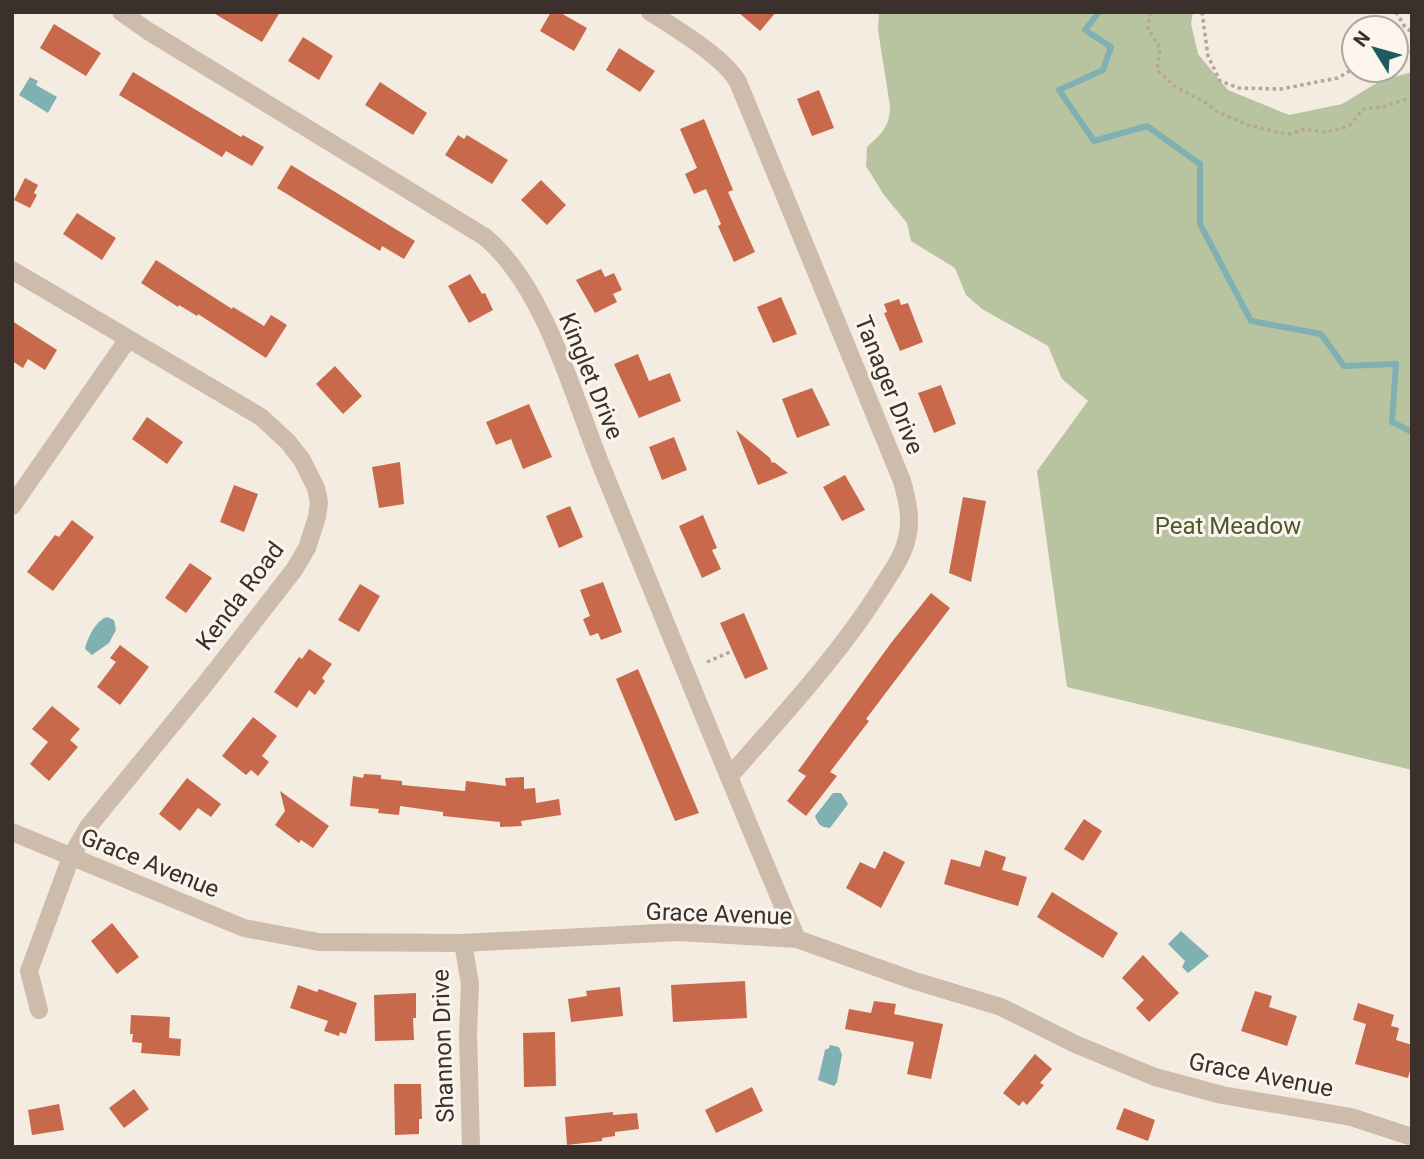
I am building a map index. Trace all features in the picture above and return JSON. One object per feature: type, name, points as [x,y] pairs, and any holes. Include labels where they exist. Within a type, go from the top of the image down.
[{"type":"street","name":"Kinglet Drive","points":[[121,12],[477,232],[507,257],[529,290],[545,324],[687,680],[797,939]]},
{"type":"street","name":"Tanager Drive","points":[[650,12],[680,31],[725,66],[738,82],[908,500],[909,527],[902,553],[865,613],[785,713],[729,777]]},
{"type":"street","name":"Kenda Road","points":[[12,270],[238,403],[280,434],[310,473],[319,502],[307,548],[294,570],[88,827],[71,857],[29,971],[39,1010]]},
{"type":"street","points":[[12,506],[128,339]]},
{"type":"street","name":"Grace Avenue","points":[[12,832],[244,928],[319,942],[463,943],[679,932],[797,939],[912,980],[1001,1007],[1075,1044],[1155,1077],[1203,1091],[1351,1117],[1412,1137]]},
{"type":"street","name":"Shannon Drive","points":[[463,943],[470,984],[468,1033],[471,1147]]},
{"type":"path","points":[[1150,12],[1148,29],[1160,48],[1157,70],[1176,87],[1216,111],[1248,125],[1291,134],[1305,129],[1325,132],[1350,125],[1363,109],[1383,107],[1412,97]]},
{"type":"path","points":[[1202,12],[1208,56],[1220,81],[1239,88],[1281,89],[1340,77]]},
{"type":"path","points":[[1395,12],[1412,32]]},
{"type":"path","points":[[707,662],[730,652]]},
{"type":"green space","name":"Peat Meadow","points":[[879,12],[1193,12],[1191,24],[1198,54],[1228,90],[1289,115],[1342,104],[1375,84],[1410,84],[1412,72],[1412,770],[1067,687],[1037,471],[1088,401],[1062,379],[1048,346],[982,309],[966,295],[955,268],[911,241],[907,223],[884,195],[866,166],[867,147],[884,130],[890,113],[878,30]]},
{"type":"water","points":[[30,77],[38,81],[36,85],[57,97],[48,113],[19,95]]},
{"type":"water","points":[[107,617],[114,620],[116,630],[109,643],[92,655],[85,649],[88,640],[96,626]]},
{"type":"water","points":[[833,793],[841,793],[848,804],[830,828],[824,827],[817,822],[815,816]]},
{"type":"water","points":[[1181,931],[1209,956],[1188,973],[1182,967],[1185,961],[1168,944]]},
{"type":"water","points":[[830,1045],[839,1047],[842,1055],[834,1086],[818,1080],[825,1050]]},
{"type":"building","points":[[212,12],[280,12],[262,42]]},
{"type":"building","points":[[551,12],[559,12],[587,28],[574,51],[540,31]]},
{"type":"building","points":[[738,12],[776,12],[760,31]]},
{"type":"building","points":[[54,24],[101,53],[86,76],[40,48]]},
{"type":"building","points":[[303,37],[333,56],[319,80],[288,61]]},
{"type":"building","points":[[619,48],[655,71],[640,92],[606,70]]},
{"type":"building","points":[[133,72],[241,137],[243,135],[264,147],[252,166],[226,151],[222,157],[119,95]]},
{"type":"building","points":[[380,82],[427,113],[413,135],[365,105]]},
{"type":"building","points":[[819,90],[834,128],[812,136],[797,99]]},
{"type":"building","points":[[704,119],[733,190],[728,192],[755,252],[734,262],[706,189],[694,194],[685,174],[697,168],[680,129]]},
{"type":"building","points":[[458,135],[464,139],[467,135],[508,160],[492,184],[445,155]]},
{"type":"building","points":[[291,165],[415,241],[404,259],[382,246],[380,251],[277,188]]},
{"type":"building","points":[[25,178],[38,185],[34,193],[37,195],[30,208],[14,200]]},
{"type":"building","points":[[541,180],[566,205],[547,225],[521,200]]},
{"type":"building","points":[[77,213],[116,238],[102,260],[63,234]]},
{"type":"building","points":[[156,260],[232,309],[233,307],[264,326],[271,315],[287,325],[266,358],[198,314],[197,316],[179,305],[178,307],[141,283]]},
{"type":"building","points":[[601,269],[605,277],[614,273],[622,290],[613,294],[617,302],[595,313],[576,280]]},
{"type":"building","points":[[470,274],[482,294],[485,293],[493,310],[469,323],[448,286]]},
{"type":"building","points":[[781,297],[797,334],[773,343],[757,307]]},
{"type":"building","points":[[899,299],[901,305],[908,303],[923,342],[900,351],[884,313],[887,312],[884,304]]},
{"type":"building","points":[[12,321],[57,350],[45,370],[28,359],[23,368],[12,361]]},
{"type":"building","points":[[638,354],[649,381],[670,373],[681,401],[639,418],[614,364]]},
{"type":"building","points":[[335,366],[362,396],[343,414],[316,384]]},
{"type":"building","points":[[941,385],[956,424],[934,433],[918,393]]},
{"type":"building","points":[[812,388],[830,425],[797,438],[782,399]]},
{"type":"building","points":[[529,404],[552,457],[523,469],[511,439],[496,445],[486,422]]},
{"type":"building","points":[[147,417],[183,442],[167,464],[132,439]]},
{"type":"building","points":[[736,430],[770,458],[772,463],[788,473],[758,485]]},
{"type":"building","points":[[674,437],[687,470],[662,480],[649,447]]},
{"type":"building","points":[[400,462],[404,504],[379,508],[372,467]]},
{"type":"building","points":[[845,475],[865,510],[842,521],[823,487]]},
{"type":"building","points":[[234,485],[258,494],[244,532],[220,522]]},
{"type":"building","points":[[963,497],[986,501],[971,582],[949,573]]},
{"type":"building","points":[[570,506],[583,537],[559,548],[546,516]]},
{"type":"building","points":[[703,515],[717,548],[712,550],[721,569],[702,578],[679,526]]},
{"type":"building","points":[[72,520],[94,537],[53,591],[27,572],[55,535],[59,537]]},
{"type":"building","points":[[190,563],[212,578],[186,613],[165,598]]},
{"type":"building","points":[[603,582],[622,632],[601,640],[598,633],[590,636],[583,619],[590,616],[580,590]]},
{"type":"building","points":[[360,584],[380,596],[359,632],[338,620]]},
{"type":"building","points":[[931,593],[950,608],[866,719],[869,721],[830,772],[837,776],[806,816],[787,801],[806,776],[798,771],[891,643]]},
{"type":"building","points":[[744,613],[768,669],[745,679],[720,623]]},
{"type":"building","points":[[120,645],[149,667],[120,705],[97,687],[116,662],[110,658]]},
{"type":"building","points":[[309,649],[332,664],[315,695],[309,690],[297,708],[274,692],[299,657],[302,659]]},
{"type":"building","points":[[638,669],[699,813],[675,821],[616,679]]},
{"type":"building","points":[[52,706],[80,729],[70,740],[78,747],[49,781],[30,764],[48,742],[32,729]]},
{"type":"building","points":[[253,717],[277,736],[262,756],[269,762],[258,776],[251,770],[246,775],[222,756]]},
{"type":"building","points":[[364,774],[402,781],[402,785],[465,791],[466,781],[506,786],[505,778],[524,777],[524,789],[535,788],[536,803],[559,799],[561,815],[521,821],[522,826],[500,827],[500,822],[443,816],[443,812],[400,806],[399,815],[378,813],[379,809],[350,806],[353,776],[363,778]]},
{"type":"building","points":[[187,778],[221,804],[211,817],[198,808],[180,831],[159,814]]},
{"type":"building","points":[[280,791],[329,826],[313,848],[301,840],[299,843],[275,825],[285,811]]},
{"type":"building","points":[[1084,819],[1102,831],[1083,861],[1064,849]]},
{"type":"building","points":[[985,850],[1006,857],[1002,870],[1027,877],[1018,906],[944,884],[951,859],[980,867]]},
{"type":"building","points":[[884,851],[905,862],[881,908],[846,888],[860,862],[875,869]]},
{"type":"building","points":[[1052,892],[1118,933],[1103,958],[1037,917]]},
{"type":"building","points":[[112,923],[139,957],[117,974],[91,941]]},
{"type":"building","points":[[1143,955],[1179,993],[1149,1022],[1136,1008],[1144,1000],[1122,978]]},
{"type":"building","points":[[745,981],[747,1018],[673,1022],[671,985]]},
{"type":"building","points":[[298,985],[317,992],[319,989],[357,1003],[346,1034],[340,1032],[339,1036],[324,1031],[328,1021],[290,1008]]},
{"type":"building","points":[[620,987],[623,1016],[571,1022],[568,999],[587,996],[586,991]]},
{"type":"building","points":[[1255,991],[1272,996],[1269,1007],[1297,1016],[1287,1046],[1241,1031]]},
{"type":"building","points":[[416,993],[414,1040],[375,1041],[374,995]]},
{"type":"building","points":[[874,1001],[896,1004],[894,1014],[943,1024],[931,1079],[907,1074],[914,1042],[845,1029],[849,1009],[871,1013]]},
{"type":"building","points":[[1358,1003],[1394,1015],[1391,1026],[1399,1028],[1396,1040],[1412,1045],[1412,1063],[1408,1078],[1355,1064],[1366,1024],[1353,1020]]},
{"type":"building","points":[[131,1015],[170,1017],[169,1038],[181,1039],[180,1056],[141,1053],[142,1043],[132,1042]]},
{"type":"building","points":[[555,1032],[556,1086],[524,1087],[523,1033]]},
{"type":"building","points":[[1035,1054],[1052,1069],[1040,1083],[1044,1085],[1027,1105],[1023,1101],[1019,1106],[1003,1093]]},
{"type":"building","points":[[394,1084],[421,1084],[422,1119],[419,1119],[419,1134],[395,1135]]},
{"type":"building","points":[[752,1087],[763,1111],[716,1133],[705,1110]]},
{"type":"building","points":[[134,1089],[149,1109],[124,1128],[109,1108]]},
{"type":"building","points":[[59,1104],[64,1130],[32,1135],[28,1110]]},
{"type":"building","points":[[1124,1108],[1155,1120],[1148,1141],[1116,1129]]},
{"type":"building","points":[[613,1112],[613,1115],[637,1113],[639,1129],[615,1132],[615,1136],[602,1138],[602,1141],[567,1145],[565,1117]]},
{"type":"waterway","points":[[1099,12],[1085,30],[1111,47],[1103,70],[1059,90],[1094,141],[1147,126],[1200,164],[1200,224],[1251,321],[1321,334],[1344,366],[1396,364],[1392,422],[1412,432]]}]
